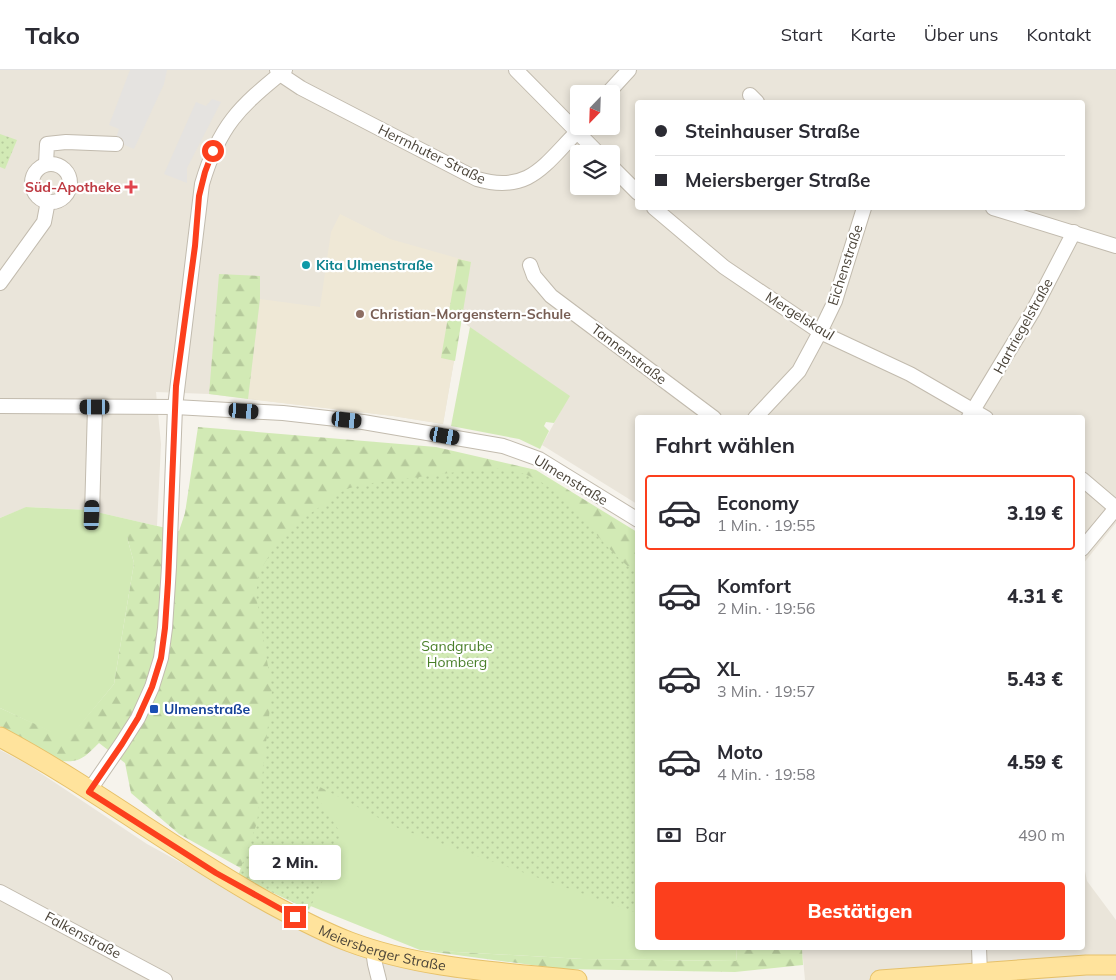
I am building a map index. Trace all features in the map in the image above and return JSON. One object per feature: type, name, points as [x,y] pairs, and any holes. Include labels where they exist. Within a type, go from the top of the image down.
[{"type":"main road","name":"Meiersberger Straße","points":[[0,737],[216,873],[337,937],[374,950],[434,964],[577,980]]},
{"type":"main road","points":[[880,980],[1086,965],[1116,965]]},
{"type":"street","points":[[516,70],[570,121]]},
{"type":"street","points":[[615,85],[629,70]]},
{"type":"street","points":[[89,792],[138,718],[152,687],[161,658],[169,567],[175,407],[195,246],[199,196],[208,161],[228,122],[241,107],[280,71]]},
{"type":"street","name":"Herrnhuter Straße","points":[[280,71],[301,88],[477,179],[490,183],[515,183],[531,177],[570,135]]},
{"type":"street","points":[[583,135],[591,145]]},
{"type":"street","points":[[46,164],[47,144],[66,142],[116,144]]},
{"type":"street","points":[[46,164],[57,164],[63,168],[69,178],[68,190],[63,197],[55,201],[48,201],[38,196],[32,184],[34,173],[46,164]]},
{"type":"street","points":[[620,175],[635,190]]},
{"type":"street","points":[[0,283],[44,222],[48,201]]},
{"type":"street","name":"Mergelskaul","points":[[656,210],[724,267],[820,332],[910,374],[976,415]]},
{"type":"street","name":"Eichenstraße","points":[[758,415],[799,371],[820,332],[835,301],[863,210]]},
{"type":"street","points":[[1000,210],[1116,246]]},
{"type":"street","name":"Hartriegelstraße","points":[[976,415],[1074,232]]},
{"type":"street","name":"Tannenstraße","points":[[530,264],[534,276],[551,296],[710,415]]},
{"type":"street","name":"Ulmenstraße","points":[[0,406],[175,407],[283,413],[363,422],[502,446],[539,459],[635,518]]},
{"type":"street","points":[[92,515],[95,407]]},
{"type":"street","points":[[1085,482],[1116,508],[1085,545]]},
{"type":"street","name":"Falkenstraße","points":[[0,892],[165,980]]},
{"type":"street","points":[[374,950],[374,964],[379,980]]},
{"type":"street","points":[[979,950],[980,974]]},
{"type":"shaded area","points":[[0,70],[1116,70],[1116,523],[1085,562],[1085,415],[635,415],[635,503],[542,445],[569,396],[461,321],[443,424],[393,416],[209,394],[156,392],[161,444],[157,526],[88,510],[27,507],[0,518]]},
{"type":"shaded area","points":[[130,70],[167,70],[164,84],[134,149],[115,141],[119,129],[109,125]]},
{"type":"shaded area","points":[[212,99],[221,102],[187,168],[187,183],[164,174],[196,102],[206,106]]},
{"type":"shaded area","name":"Christian-Morgenstern-Schule","points":[[340,214],[390,239],[471,262],[443,424],[393,416],[248,399],[260,299],[320,307],[331,232]]},
{"type":"shaded area","points":[[0,750],[27,764],[147,844],[269,911],[334,944],[365,957],[404,967],[508,980],[0,980]]},
{"type":"shaded area","points":[[1085,871],[1087,881],[1116,920],[1116,980],[805,980],[802,950],[1085,950]]},
{"type":"green space","points":[[0,134],[17,140],[5,169],[0,167]]},
{"type":"green space","points":[[458,259],[471,262],[455,361],[441,358]]},
{"type":"green space","points":[[219,274],[260,276],[260,299],[248,399],[209,394]]},
{"type":"green space","points":[[470,327],[570,396],[554,423],[546,422],[544,426],[549,431],[540,449],[519,439],[451,426]]},
{"type":"green space","name":"Sandgrube Homberg","points":[[198,427],[436,447],[536,470],[635,531],[635,889],[312,754],[328,797],[308,905],[179,834],[131,793],[125,763],[99,743],[79,759],[62,761],[0,726],[0,708],[68,739],[114,684],[134,563],[127,537],[127,519],[179,531],[185,513]]},
{"type":"green space","name":"Sandgrube Homberg","points":[[480,469],[511,470],[531,477],[549,487],[579,515],[606,546],[635,571],[635,912],[398,828],[318,786],[318,798],[343,837],[309,910],[238,876],[257,823],[272,690],[256,595],[259,572],[274,548],[295,524],[346,489],[365,484]]},
{"type":"green space","points":[[26,507],[88,510],[127,519],[127,537],[134,563],[114,684],[68,740],[0,708],[0,518]]},
{"type":"green space","points":[[312,754],[635,889],[635,950],[737,950],[736,961],[583,959],[420,950],[308,905]]},
{"type":"green space","points":[[420,950],[583,959],[736,961],[737,950],[802,950],[803,965],[735,972],[561,969]]},
{"type":"place","name":"Süd-Apotheke","points":[[131,187]]},
{"type":"place","name":"Kita Ulmenstraße","points":[[306,265]]},
{"type":"place","name":"Christian-Morgenstern-Schule","points":[[360,314]]},
{"type":"place","name":"Ulmenstraße","points":[[154,709]]},
{"type":"route","points":[[213,151],[208,161],[199,196],[195,246],[176,386],[168,582],[161,658],[152,687],[138,718],[89,792],[216,873],[295,917]]}]
